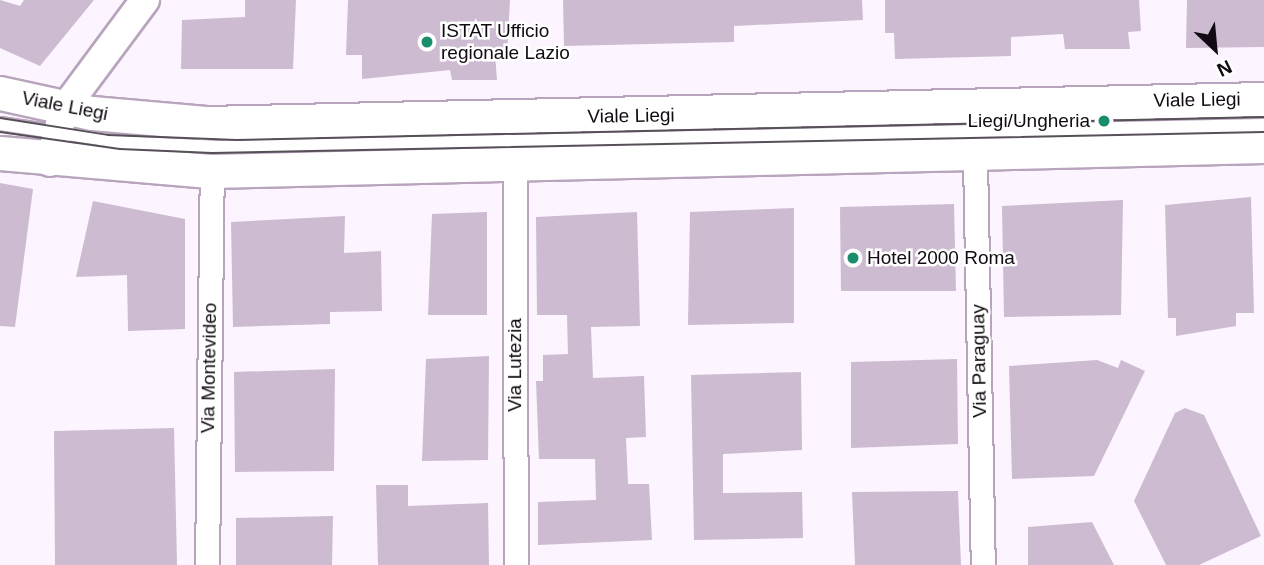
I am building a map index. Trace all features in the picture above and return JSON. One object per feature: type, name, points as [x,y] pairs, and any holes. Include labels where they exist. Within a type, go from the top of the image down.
[{"type":"main road","name":"Viale Liegi","points":[[0,93],[56,135],[212,171],[975,158],[1264,146]]},
{"type":"main road","name":"Viale Liegi","points":[[0,153],[56,135],[206,123],[1264,99]]},
{"type":"street","points":[[56,135],[145,0]]},
{"type":"street","name":"Via Paraguay","points":[[975,158],[983,565]]},
{"type":"street","name":"Via Lutezia","points":[[515,165],[516,565]]},
{"type":"street","name":"Via Montevideo","points":[[207,565],[212,171]]},
{"type":"lane","name":"Viale Liegi","points":[[0,124],[56,135],[219,146],[1264,125]]},
{"type":"building","points":[[0,0],[20,6],[24,0],[94,0],[40,66],[0,48]]},
{"type":"building","points":[[245,0],[296,0],[293,69],[181,69],[182,20],[245,17]]},
{"type":"building","name":"ISTAT Ufficio regionale Lazio","points":[[348,0],[510,0],[507,54],[495,54],[497,80],[452,80],[450,70],[362,79],[362,55],[346,55]]},
{"type":"building","points":[[563,0],[862,0],[863,20],[734,26],[734,42],[564,46]]},
{"type":"building","points":[[885,0],[1139,0],[1141,31],[1128,32],[1130,49],[1065,49],[1063,34],[1011,37],[1011,56],[895,59],[894,33],[885,33]]},
{"type":"building","points":[[1187,0],[1264,0],[1264,47],[1186,48]]},
{"type":"building","points":[[0,183],[33,189],[15,327],[0,326]]},
{"type":"building","points":[[1251,197],[1254,313],[1236,313],[1236,326],[1176,336],[1176,318],[1168,318],[1165,205]]},
{"type":"building","points":[[1123,200],[1121,315],[1004,317],[1002,206]]},
{"type":"building","points":[[93,201],[185,219],[185,329],[128,331],[127,275],[76,277]]},
{"type":"building","points":[[954,204],[956,291],[841,291],[840,207]]},
{"type":"building","points":[[794,208],[794,323],[688,325],[690,212]]},
{"type":"building","points":[[487,212],[487,315],[428,315],[432,214]]},
{"type":"building","points":[[637,212],[640,326],[591,327],[593,378],[644,376],[646,437],[626,438],[628,484],[649,484],[652,540],[538,545],[538,502],[596,500],[595,459],[539,459],[536,381],[543,381],[543,355],[568,354],[567,315],[537,315],[536,217]]},
{"type":"building","points":[[345,216],[344,253],[381,251],[382,311],[330,312],[330,324],[233,327],[231,222]]},
{"type":"building","points":[[489,356],[488,460],[422,461],[426,359]]},
{"type":"building","points":[[957,359],[958,444],[851,448],[851,362]]},
{"type":"building","points":[[1097,360],[1118,368],[1121,360],[1145,371],[1094,476],[1012,479],[1009,366]]},
{"type":"building","points":[[335,369],[334,471],[235,472],[234,372]]},
{"type":"building","points":[[801,372],[802,450],[723,454],[723,493],[802,492],[803,538],[694,540],[691,375]]},
{"type":"building","points":[[1185,408],[1204,415],[1261,536],[1199,565],[1166,565],[1134,501],[1175,413]]},
{"type":"building","points":[[174,428],[177,565],[55,565],[54,431]]},
{"type":"building","points":[[376,485],[408,485],[408,506],[488,503],[489,565],[378,565]]},
{"type":"building","points":[[958,491],[961,565],[855,565],[852,492]]},
{"type":"building","points":[[333,516],[332,565],[236,565],[236,518]]},
{"type":"building","points":[[1092,522],[1114,565],[1028,565],[1028,527]]},
{"type":"tram line","points":[[0,118],[108,135],[237,140],[1264,117]]},
{"type":"tram line","points":[[0,132],[120,149],[212,153],[1264,132]]},
{"type":"place","name":"ISTAT Ufficio regionale Lazio","points":[[427,42]]},
{"type":"place","name":"Liegi/Ungheria","points":[[1104,121]]},
{"type":"place","name":"Hotel 2000 Roma","points":[[853,258]]}]
